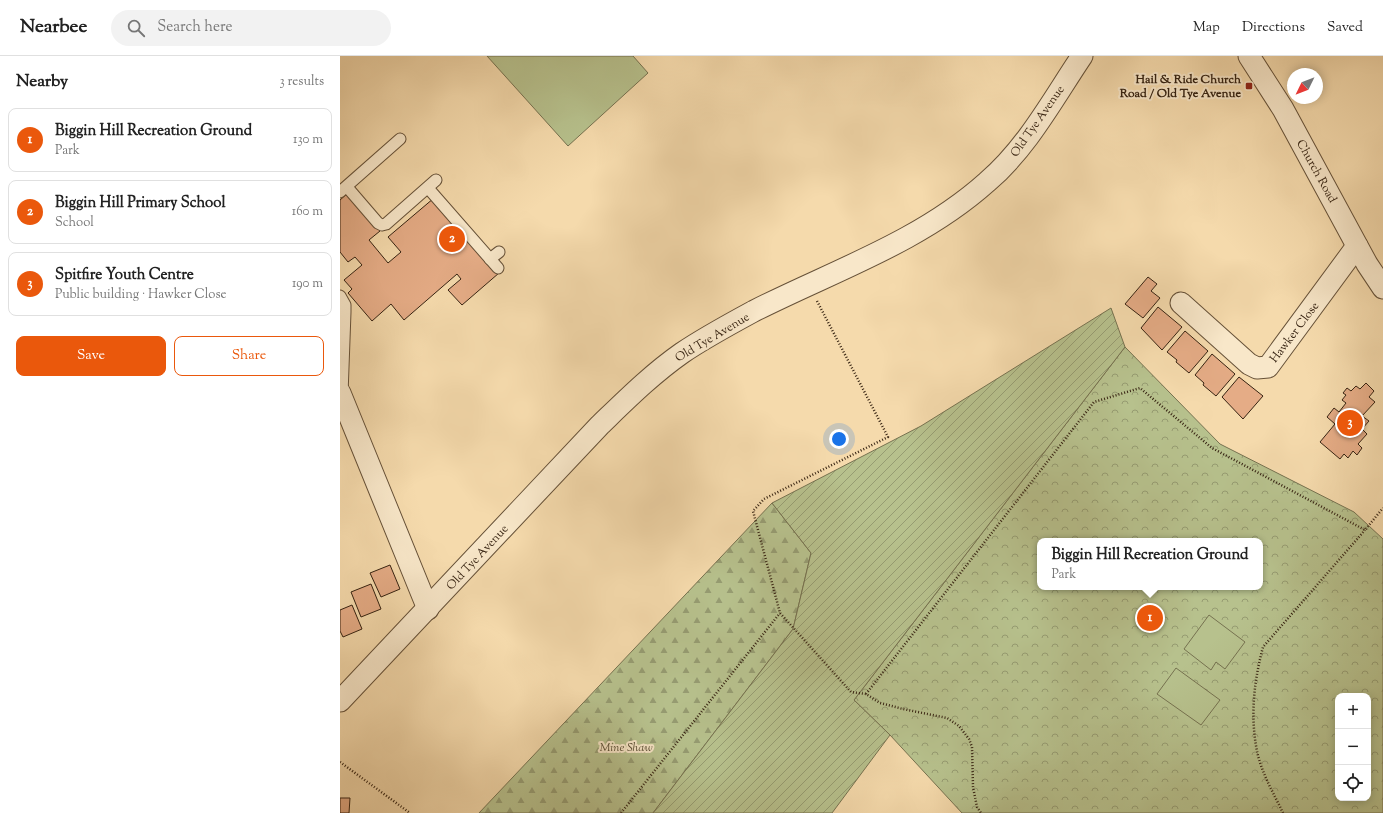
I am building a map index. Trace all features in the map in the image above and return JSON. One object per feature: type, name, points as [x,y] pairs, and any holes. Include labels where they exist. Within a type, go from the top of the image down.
[{"type":"street","name":"Old Tye Avenue","points":[[340,701],[600,425],[642,385],[682,353],[754,312],[891,246],[957,207],[988,182],[1017,152],[1082,56]]},
{"type":"street","name":"Church Road","points":[[1249,56],[1283,109],[1357,246],[1383,288]]},
{"type":"street","name":"Hawker Close","points":[[1181,303],[1249,364],[1257,368],[1268,367],[1357,246]]},
{"type":"street","points":[[341,394],[428,609]]},
{"type":"lane","points":[[400,139],[343,190],[382,225],[386,224],[436,180]]},
{"type":"lane","points":[[428,188],[494,255],[498,268]]},
{"type":"lane","points":[[340,296],[345,305],[341,394]]},
{"type":"path","points":[[809,285],[888,436],[764,499],[753,511],[780,614],[850,692],[866,694],[880,703],[947,718],[959,726],[969,739],[972,747],[971,768],[973,787],[977,807],[981,813]]},
{"type":"path","points":[[866,694],[1094,402],[1140,388],[1212,448],[1364,530]]},
{"type":"path","points":[[1283,813],[1257,752],[1253,718],[1256,672],[1263,647],[1383,508]]},
{"type":"path","points":[[621,813],[780,614]]},
{"type":"path","points":[[340,762],[410,813]]},
{"type":"green space","points":[[487,56],[633,56],[648,73],[568,146]]},
{"type":"green space","points":[[1111,308],[1125,347],[854,700],[890,735],[832,813],[653,813],[793,629],[811,553],[772,503],[921,426]]},
{"type":"green space","points":[[1125,347],[1220,444],[1354,512],[1383,539],[1383,813],[962,813],[890,735],[854,700]]},
{"type":"green space","name":"Mine Shaw","points":[[772,503],[811,553],[793,629],[653,813],[479,813]]},
{"type":"green space","points":[[1209,615],[1245,642],[1225,669],[1216,662],[1211,670],[1184,649]]},
{"type":"green space","points":[[1176,668],[1220,700],[1201,725],[1157,694]]},
{"type":"building","points":[[348,193],[380,231],[369,240],[388,263],[401,252],[388,237],[434,198],[499,273],[462,305],[448,290],[461,279],[457,274],[404,320],[391,304],[372,321],[348,293],[352,289],[344,280],[362,265],[355,257],[348,262],[340,252],[340,200]]},
{"type":"building","points":[[1148,277],[1157,284],[1151,291],[1160,298],[1143,318],[1125,304]]},
{"type":"building","points":[[1158,307],[1182,327],[1162,350],[1141,328]]},
{"type":"building","points":[[1185,331],[1208,351],[1189,373],[1167,352]]},
{"type":"building","points":[[1212,354],[1235,374],[1216,396],[1203,385],[1204,383],[1195,375]]},
{"type":"building","points":[[1239,377],[1263,396],[1243,419],[1222,397]]},
{"type":"building","points":[[1366,383],[1374,391],[1369,397],[1375,402],[1362,416],[1369,421],[1362,429],[1367,434],[1358,444],[1362,448],[1357,455],[1353,451],[1348,458],[1344,454],[1340,459],[1320,442],[1335,424],[1327,417],[1334,408],[1339,412],[1346,403],[1342,400],[1346,395],[1343,393],[1347,388],[1351,391],[1356,386],[1360,389]]},
{"type":"building","points":[[390,565],[400,589],[381,597],[370,573]]},
{"type":"building","points":[[371,584],[381,609],[361,617],[351,592]]},
{"type":"building","points":[[352,605],[362,629],[343,637],[340,631],[340,610]]},
{"type":"building","points":[[340,798],[350,798],[349,813],[340,813]]},
{"type":"place","name":"Hail & Ride Church Road / Old Tye Avenue","points":[[1249,86]]},
{"type":"place","name":"Biggin Hill Primary School","points":[[452,239]]},
{"type":"place","name":"Spitfire Youth Centre","points":[[1350,423]]},
{"type":"place","name":"Biggin Hill Recreation Ground","points":[[1150,618]]}]
